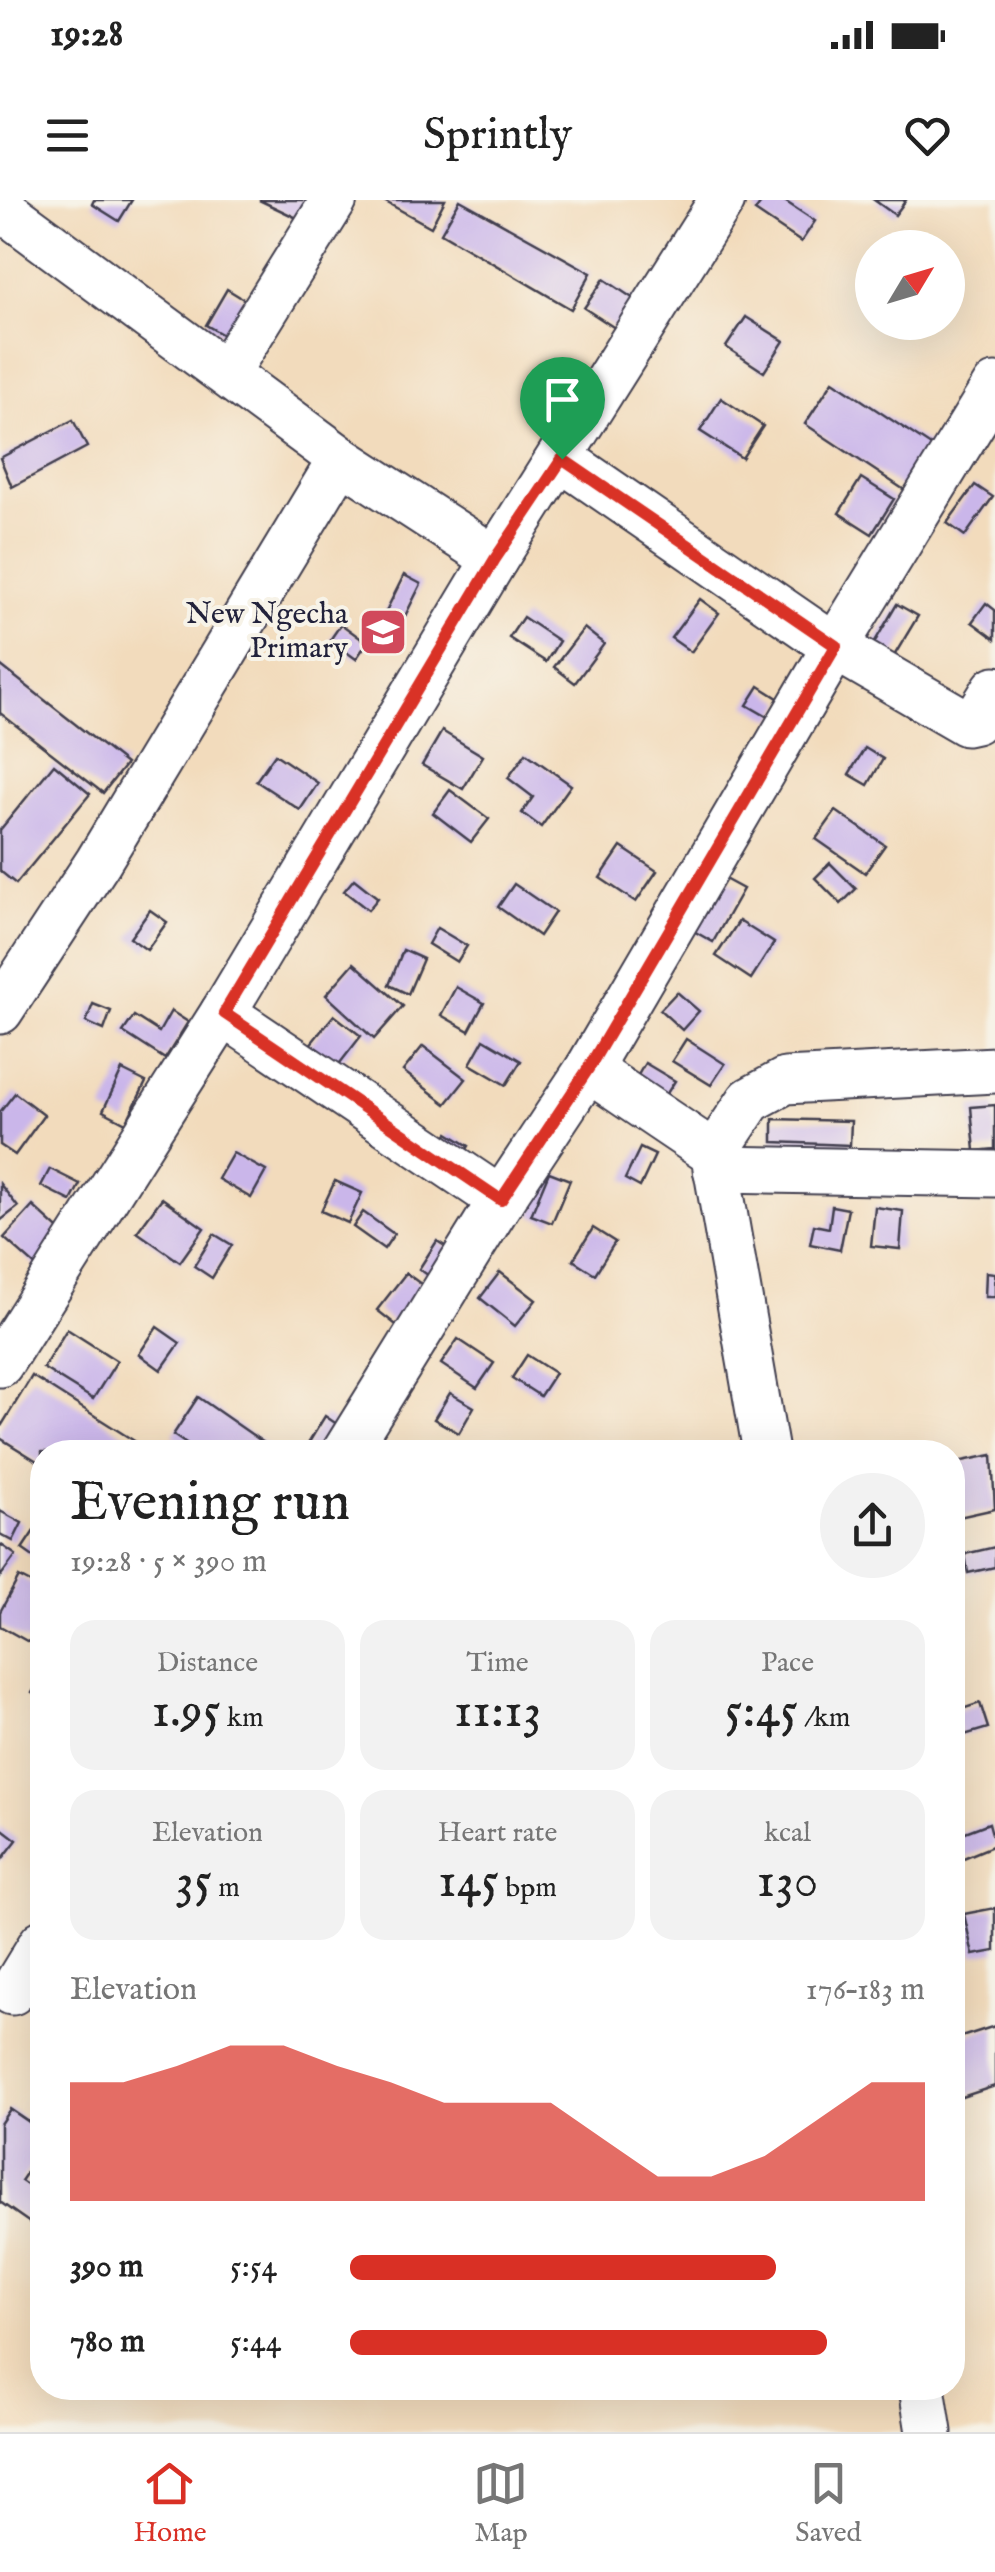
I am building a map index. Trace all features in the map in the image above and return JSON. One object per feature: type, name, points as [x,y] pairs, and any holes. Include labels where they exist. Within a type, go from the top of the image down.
[{"type":"street","points":[[226,373],[334,200]]},
{"type":"street","points":[[0,1364],[224,1013],[495,559],[562,459],[722,200]]},
{"type":"street","points":[[0,207],[340,459],[495,559]]},
{"type":"street","points":[[352,1440],[501,1200],[588,1069],[836,646],[995,386]]},
{"type":"street","points":[[0,1011],[98,862],[340,459]]},
{"type":"street","points":[[562,459],[836,646],[966,722],[975,720],[995,689]]},
{"type":"street","points":[[224,1013],[501,1200]]},
{"type":"street","points":[[588,1069],[715,1162],[995,1174]]},
{"type":"street","points":[[764,1440],[715,1162],[750,1100],[786,1082],[995,1070]]},
{"type":"street","points":[[12,1992],[30,1963]]},
{"type":"street","points":[[924,2400],[929,2432]]},
{"type":"building","points":[[94,200],[132,200],[119,221],[92,204]]},
{"type":"building","points":[[259,200],[308,200],[299,219]]},
{"type":"building","points":[[382,200],[445,200],[431,227]]},
{"type":"building","points":[[460,200],[591,273],[571,309],[441,233]]},
{"type":"building","points":[[763,200],[783,200],[815,221],[801,242],[755,211]]},
{"type":"building","points":[[874,200],[906,200],[895,215]]},
{"type":"building","points":[[604,279],[640,303],[621,332],[584,308]]},
{"type":"building","points":[[227,289],[248,302],[227,337],[206,325]]},
{"type":"building","points":[[746,317],[784,341],[764,372],[726,347]]},
{"type":"building","points":[[833,381],[940,452],[912,495],[805,424]]},
{"type":"building","points":[[721,398],[763,426],[742,458],[700,431]]},
{"type":"building","points":[[73,420],[87,447],[12,487],[0,458]]},
{"type":"building","points":[[861,478],[894,499],[872,534],[839,513]]},
{"type":"building","points":[[975,485],[993,497],[965,536],[947,523]]},
{"type":"building","points":[[404,575],[421,584],[402,622],[385,613]]},
{"type":"building","points":[[700,599],[719,613],[691,652],[671,638]]},
{"type":"building","points":[[986,603],[995,610],[995,639],[972,622]]},
{"type":"building","points":[[897,604],[918,616],[894,656],[874,643]]},
{"type":"building","points":[[523,617],[559,641],[546,662],[509,638]]},
{"type":"building","points":[[341,624],[367,643],[356,659],[330,640]]},
{"type":"building","points":[[584,628],[604,644],[575,683],[554,667]]},
{"type":"building","points":[[0,665],[126,764],[103,793],[0,713]]},
{"type":"building","points":[[759,686],[784,702],[773,720],[747,705]]},
{"type":"building","points":[[442,731],[483,756],[463,789],[422,765]]},
{"type":"building","points":[[865,748],[883,759],[868,785],[849,774]]},
{"type":"building","points":[[526,753],[571,785],[541,827],[522,813],[533,797],[508,778]]},
{"type":"building","points":[[275,754],[318,783],[300,810],[256,781]]},
{"type":"building","points":[[54,764],[90,794],[16,884],[0,871],[0,830]]},
{"type":"building","points":[[450,790],[489,819],[471,842],[433,813]]},
{"type":"building","points":[[836,811],[885,845],[865,873],[816,839]]},
{"type":"building","points":[[621,847],[657,871],[636,902],[600,878]]},
{"type":"building","points":[[830,863],[856,889],[841,904],[815,878]]},
{"type":"building","points":[[721,877],[743,889],[713,942],[692,930]]},
{"type":"building","points":[[354,879],[378,898],[368,910],[344,891]]},
{"type":"building","points":[[514,884],[555,912],[539,936],[498,907]]},
{"type":"building","points":[[150,910],[167,922],[147,950],[130,938]]},
{"type":"building","points":[[739,921],[774,943],[751,979],[716,956]]},
{"type":"building","points":[[437,928],[467,946],[457,962],[428,944]]},
{"type":"building","points":[[403,950],[423,959],[408,994],[389,985]]},
{"type":"building","points":[[354,963],[403,1006],[374,1039],[326,995]]},
{"type":"building","points":[[456,987],[484,1003],[469,1031],[441,1015]]},
{"type":"building","points":[[677,992],[699,1011],[682,1030],[660,1010]]},
{"type":"building","points":[[93,1004],[111,1011],[104,1030],[86,1022]]},
{"type":"building","points":[[171,1011],[188,1022],[165,1059],[123,1032],[134,1016],[159,1032]]},
{"type":"building","points":[[334,1015],[361,1036],[333,1072],[305,1051]]},
{"type":"building","points":[[484,1039],[521,1061],[506,1085],[470,1064]]},
{"type":"building","points":[[686,1039],[725,1064],[711,1085],[672,1061]]},
{"type":"building","points":[[423,1046],[466,1079],[446,1104],[403,1071]]},
{"type":"building","points":[[645,1063],[675,1081],[662,1101],[633,1084]]},
{"type":"building","points":[[122,1070],[146,1082],[126,1123],[103,1111]]},
{"type":"building","points":[[15,1093],[44,1115],[15,1155],[0,1145],[0,1112]]},
{"type":"building","points":[[995,1105],[995,1149],[975,1151],[971,1107]]},
{"type":"building","points":[[773,1119],[851,1121],[850,1145],[773,1142]]},
{"type":"building","points":[[448,1133],[469,1146],[459,1162],[437,1148]]},
{"type":"building","points":[[640,1148],[655,1155],[640,1187],[625,1179]]},
{"type":"building","points":[[233,1153],[266,1171],[251,1198],[218,1179]]},
{"type":"building","points":[[50,1169],[80,1184],[71,1201],[41,1186]]},
{"type":"building","points":[[549,1172],[570,1180],[552,1223],[531,1215]]},
{"type":"building","points":[[335,1181],[362,1193],[348,1223],[321,1211]]},
{"type":"building","points":[[0,1184],[18,1207],[0,1221]]},
{"type":"building","points":[[162,1198],[204,1228],[180,1262],[137,1232]]},
{"type":"building","points":[[33,1206],[67,1237],[39,1269],[4,1238]]},
{"type":"building","points":[[832,1206],[848,1209],[840,1250],[810,1244],[814,1225],[829,1228]]},
{"type":"building","points":[[875,1207],[903,1211],[900,1249],[871,1246]]},
{"type":"building","points":[[363,1212],[394,1234],[384,1249],[353,1227]]},
{"type":"building","points":[[593,1228],[615,1242],[595,1274],[573,1260]]},
{"type":"building","points":[[214,1234],[232,1245],[212,1278],[194,1266]]},
{"type":"building","points":[[437,1241],[459,1255],[441,1284],[419,1269]]},
{"type":"building","points":[[500,1272],[536,1300],[515,1326],[480,1298]]},
{"type":"building","points":[[986,1272],[995,1273],[995,1297],[985,1297]]},
{"type":"building","points":[[406,1273],[429,1290],[400,1328],[377,1310]]},
{"type":"building","points":[[157,1327],[180,1343],[161,1370],[139,1354]]},
{"type":"building","points":[[67,1329],[117,1361],[93,1399],[43,1368]]},
{"type":"building","points":[[458,1339],[494,1363],[477,1388],[441,1364]]},
{"type":"building","points":[[527,1355],[555,1373],[540,1396],[512,1378]]},
{"type":"building","points":[[32,1376],[133,1440],[30,1440],[30,1457],[0,1438],[0,1428]]},
{"type":"building","points":[[450,1393],[474,1407],[459,1433],[434,1419]]},
{"type":"building","points":[[198,1397],[260,1440],[180,1440],[173,1435]]},
{"type":"building","points":[[325,1416],[350,1433],[345,1440],[310,1440]]},
{"type":"building","points":[[992,1455],[995,1509],[965,1516],[965,1460]]},
{"type":"building","points":[[0,1511],[22,1523],[13,1541],[0,1534]]},
{"type":"building","points":[[30,1537],[30,1555],[22,1549]]},
{"type":"building","points":[[0,1544],[16,1555],[0,1577]]},
{"type":"building","points":[[995,1547],[995,1567],[968,1573],[965,1554]]},
{"type":"building","points":[[19,1577],[30,1583],[30,1643],[0,1626],[0,1612]]},
{"type":"building","points":[[980,1703],[988,1728],[965,1735],[965,1708]]},
{"type":"building","points":[[989,1823],[995,1845],[965,1857],[965,1832]]},
{"type":"building","points":[[0,1827],[17,1840],[0,1862]]},
{"type":"building","points":[[995,1908],[995,1951],[973,1955],[965,1914]]},
{"type":"building","points":[[995,2026],[995,2086],[965,2096],[965,2036]]},
{"type":"building","points":[[10,2109],[30,2123],[30,2168],[21,2181],[30,2187],[30,2223],[0,2202],[0,2124]]},
{"type":"place","name":"New Ngecha Primary","points":[[383,632]]},
{"type":"route","points":[[562,459],[836,646],[588,1069],[501,1200],[224,1013],[495,559],[562,459]]}]
